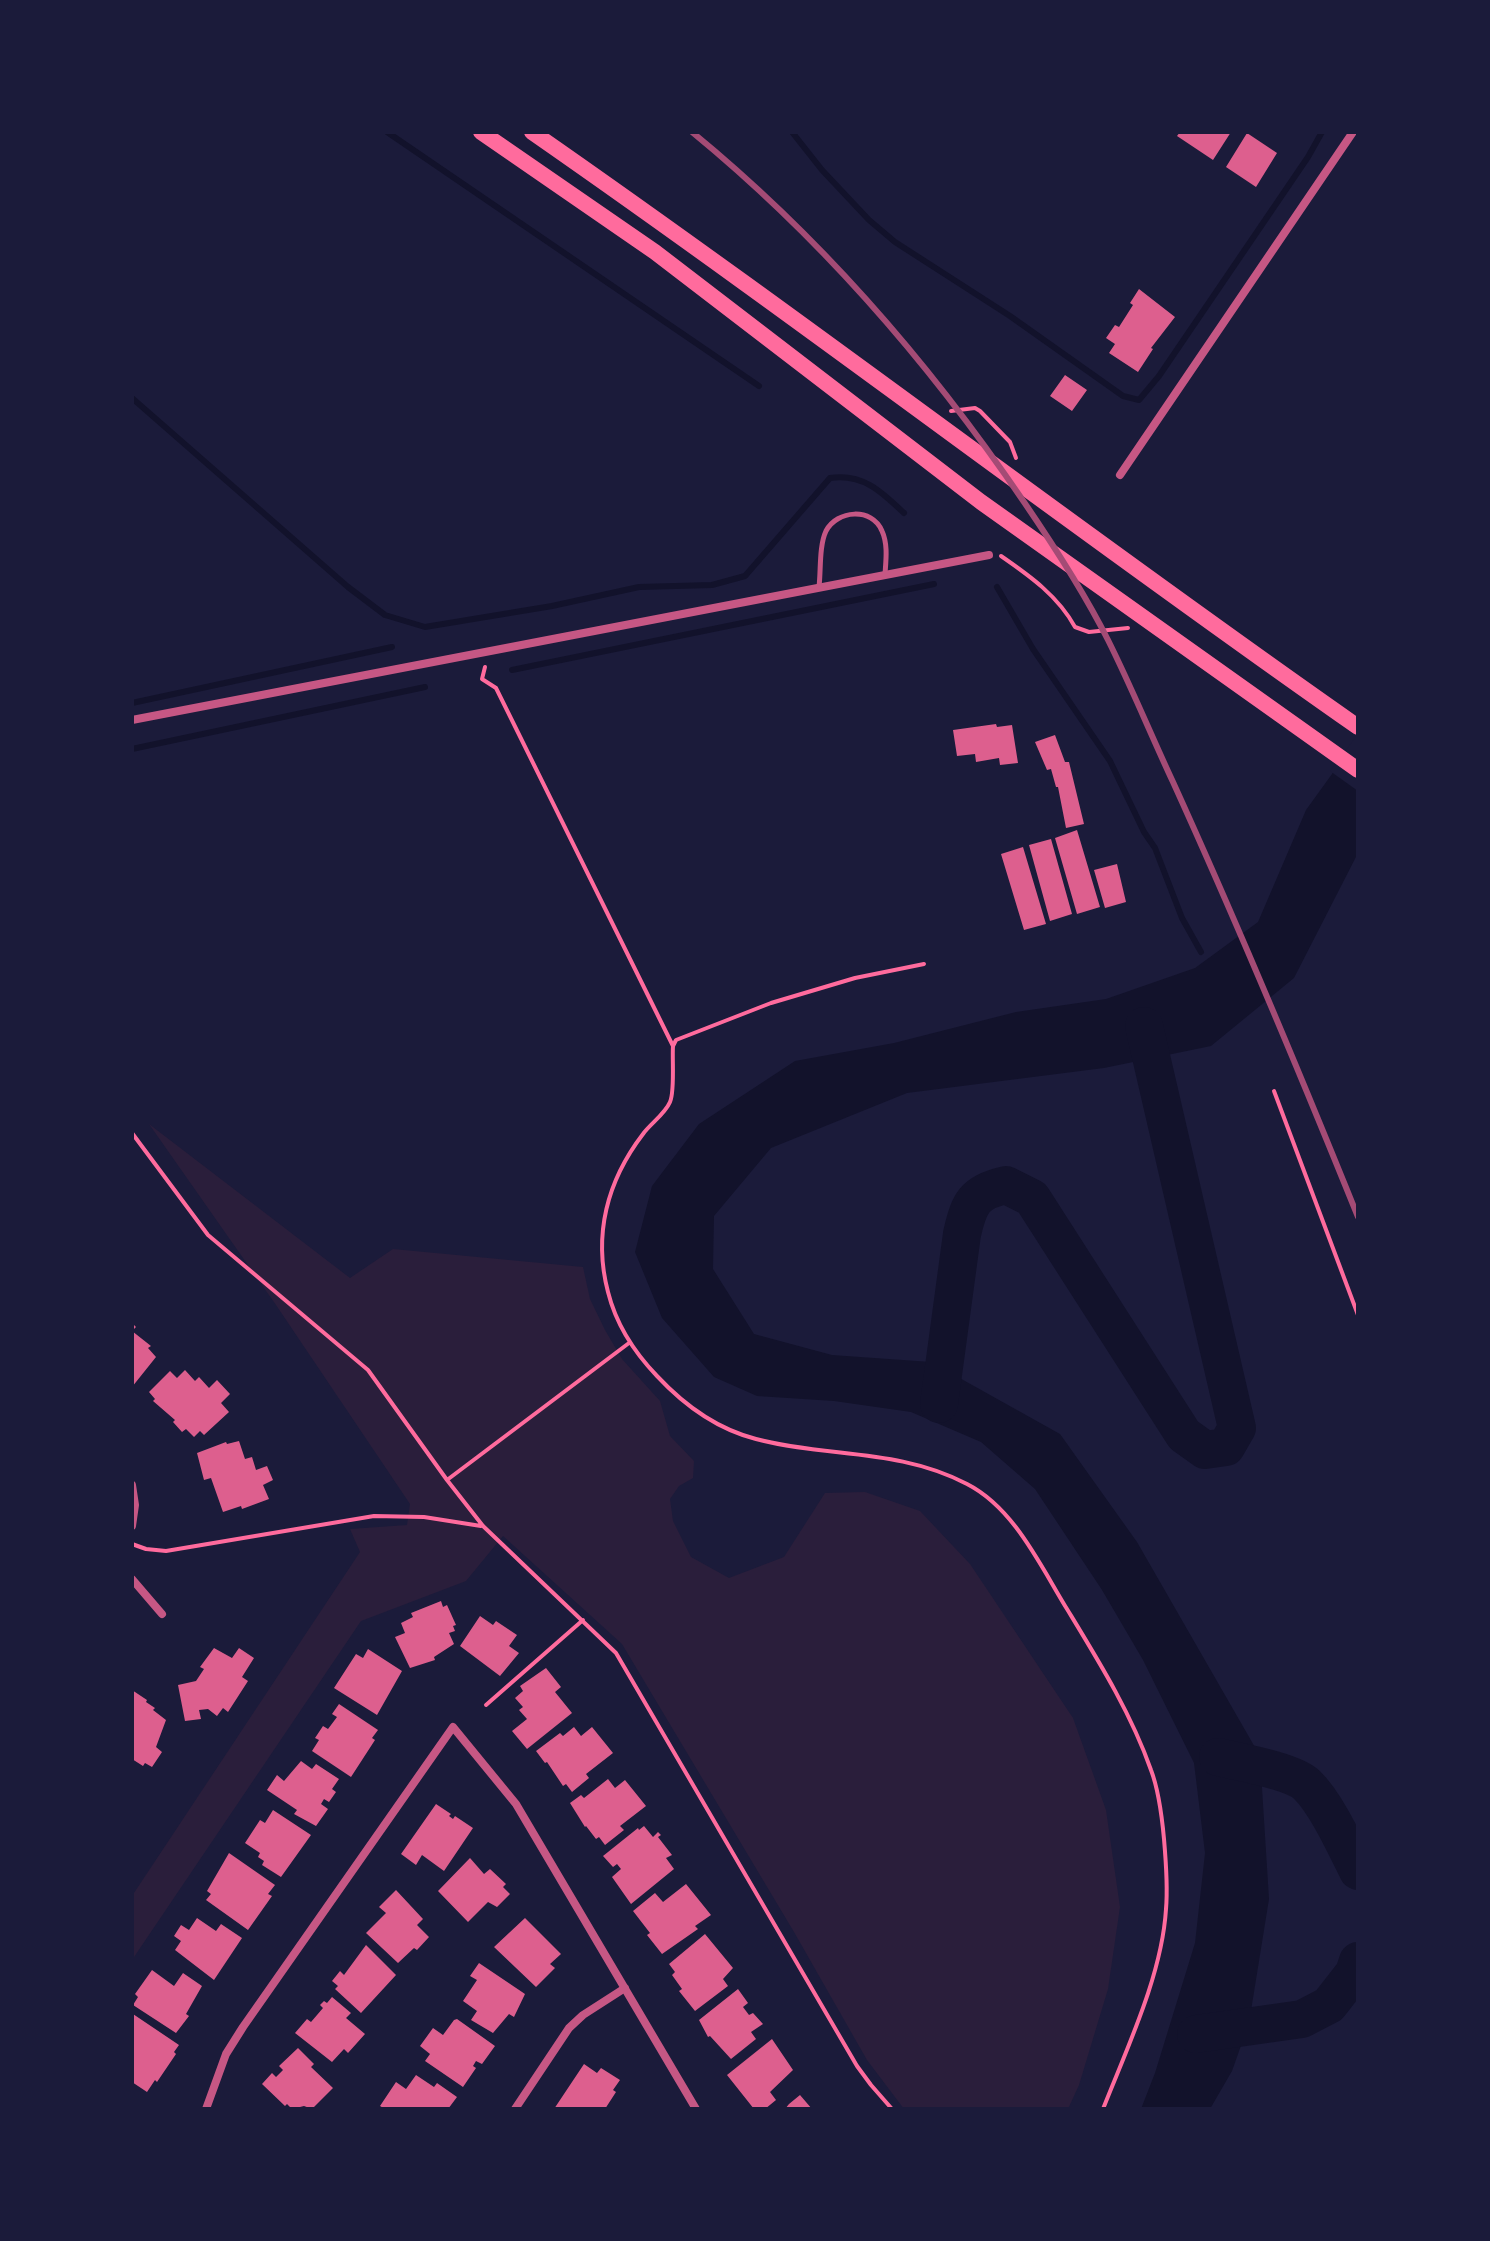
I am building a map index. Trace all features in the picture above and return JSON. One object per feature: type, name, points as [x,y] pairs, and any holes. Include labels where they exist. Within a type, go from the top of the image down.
[{"type":"highway","points":[[481,132],[655,252],[981,502],[1358,770]]},
{"type":"highway","points":[[532,132],[668,227],[1187,608],[1358,727]]},
{"type":"street","points":[[1120,475],[1353,132]]},
{"type":"street","points":[[132,720],[991,553]]},
{"type":"street","points":[[132,1485],[135,1505],[132,1526]]},
{"type":"street","points":[[132,1579],[162,1614]]},
{"type":"street","points":[[206,2109],[226,2054],[243,2027],[453,1727],[516,1804],[696,2109]]},
{"type":"street","points":[[515,2109],[569,2028],[583,2015],[625,1988]]},
{"type":"lane","points":[[819,587],[824,537],[836,518],[847,514],[871,518],[881,527],[886,544],[885,574]]},
{"type":"path","points":[[991,553],[1033,578],[1066,610],[1075,627],[1089,632],[1125,628],[1162,633]]},
{"type":"path","points":[[489,653],[482,679],[496,688],[673,1046]]},
{"type":"path","points":[[924,964],[855,978],[771,1003],[676,1040],[673,1046],[671,1102],[642,1135],[612,1184],[600,1242],[608,1293],[629,1343],[674,1395],[725,1427],[754,1439],[910,1462],[945,1473],[973,1487],[1002,1511],[1031,1550],[1087,1643],[1135,1732],[1152,1773],[1163,1823],[1167,1868],[1161,1945],[1145,1999],[1103,2109]]},
{"type":"path","points":[[1274,1091],[1358,1315]]},
{"type":"path","points":[[132,1133],[208,1235],[368,1370],[483,1526],[608,1643],[622,1662],[857,2066],[892,2109]]},
{"type":"path","points":[[447,1480],[629,1343]]},
{"type":"path","points":[[132,1544],[166,1551],[374,1516],[424,1517],[483,1526]]},
{"type":"path","points":[[486,1705],[583,1620]]},
{"type":"shaded area","points":[[1358,738],[1358,853],[1294,978],[1211,1046],[1104,1068],[907,1093],[771,1148],[714,1216],[713,1269],[754,1334],[832,1355],[931,1362],[1060,1434],[1137,1542],[1260,1756],[1269,1899],[1249,2023],[1232,2071],[1210,2109],[1141,2109],[1195,1943],[1205,1853],[1194,1763],[1143,1660],[1102,1590],[1035,1489],[981,1442],[911,1412],[834,1401],[757,1396],[714,1377],[662,1318],[635,1252],[652,1186],[699,1124],[795,1061],[894,1043],[1016,1012],[1106,999],[1195,968],[1258,922],[1306,810]]},
{"type":"shaded area","points":[[149,1124],[350,1278],[393,1249],[583,1267],[590,1299],[605,1330],[622,1359],[660,1401],[670,1436],[694,1461],[693,1478],[679,1486],[670,1499],[673,1521],[691,1557],[729,1578],[784,1557],[825,1493],[865,1492],[920,1511],[970,1564],[1073,1718],[1106,1810],[1120,1907],[1108,1989],[1079,2085],[1068,2109],[904,2109],[867,2060],[622,1644],[503,1536],[466,1581],[361,1621],[132,1960],[132,1896],[360,1552],[350,1529],[407,1525],[410,1504]]},
{"type":"pier","points":[[1358,734],[1358,791],[1330,771]]},
{"type":"building","points":[[1180,132],[1231,132],[1213,160],[1177,136]]},
{"type":"building","points":[[1247,133],[1277,153],[1256,187],[1226,167]]},
{"type":"building","points":[[1139,289],[1175,317],[1151,348],[1138,372],[1109,353],[1115,344],[1106,338],[1115,325],[1119,327]]},
{"type":"building","points":[[1065,375],[1087,390],[1072,411],[1050,396]]},
{"type":"building","points":[[996,724],[997,727],[1012,725],[1018,763],[1000,765],[999,758],[976,762],[975,754],[957,756],[953,730]]},
{"type":"building","points":[[1055,735],[1065,762],[1069,762],[1084,824],[1066,828],[1058,787],[1035,742]]},
{"type":"building","points":[[1077,830],[1100,907],[1077,914],[1055,838]]},
{"type":"building","points":[[1051,839],[1072,914],[1050,921],[1029,845]]},
{"type":"building","points":[[1023,847],[1046,924],[1024,930],[1001,854]]},
{"type":"building","points":[[1117,864],[1126,902],[1105,908],[1094,870]]},
{"type":"building","points":[[132,1331],[151,1346],[148,1348],[156,1357],[132,1387]]},
{"type":"building","points":[[185,1370],[195,1381],[199,1377],[209,1388],[217,1380],[230,1394],[221,1403],[229,1412],[204,1435],[200,1431],[194,1437],[186,1429],[182,1432],[173,1422],[175,1420],[153,1401],[155,1399],[149,1392],[170,1371],[177,1378]]},
{"type":"building","points":[[239,1441],[245,1459],[252,1457],[256,1470],[267,1466],[273,1480],[263,1485],[269,1499],[223,1512],[211,1478],[204,1480],[197,1453],[226,1442]]},
{"type":"building","points":[[441,1601],[443,1607],[447,1605],[456,1625],[453,1626],[455,1631],[449,1633],[454,1644],[434,1657],[435,1660],[410,1668],[395,1637],[405,1633],[401,1623],[413,1617],[411,1613]]},
{"type":"building","points":[[480,1616],[493,1625],[496,1621],[517,1635],[509,1646],[519,1653],[500,1676],[460,1646]]},
{"type":"building","points":[[214,1648],[232,1658],[239,1648],[254,1658],[242,1677],[248,1681],[228,1712],[223,1708],[217,1716],[208,1709],[199,1710],[201,1719],[185,1721],[178,1685],[196,1681],[204,1669],[200,1667]]},
{"type":"building","points":[[368,1649],[402,1671],[377,1715],[334,1688],[356,1654],[363,1658]]},
{"type":"building","points":[[546,1668],[561,1687],[555,1692],[572,1713],[527,1749],[512,1731],[527,1719],[519,1710],[523,1707],[515,1698],[523,1691],[520,1686]]},
{"type":"building","points":[[132,1690],[147,1700],[155,1708],[153,1710],[166,1720],[156,1747],[162,1752],[152,1767],[145,1763],[143,1766],[132,1759]]},
{"type":"building","points":[[339,1704],[378,1730],[351,1777],[312,1751],[319,1740],[315,1738],[323,1726],[328,1729],[337,1717],[332,1714]]},
{"type":"building","points":[[574,1727],[581,1736],[592,1727],[613,1753],[586,1774],[589,1778],[572,1792],[566,1784],[563,1786],[536,1751],[560,1733],[563,1736]]},
{"type":"building","points":[[301,1761],[312,1769],[316,1764],[339,1779],[332,1789],[336,1792],[329,1802],[324,1799],[321,1804],[328,1809],[316,1826],[294,1814],[297,1810],[267,1790],[277,1775],[284,1781]]},
{"type":"building","points":[[608,1779],[615,1788],[625,1780],[646,1806],[620,1826],[624,1830],[605,1845],[585,1827],[570,1803],[581,1795],[584,1798]]},
{"type":"building","points":[[436,1804],[451,1814],[449,1816],[453,1819],[455,1816],[473,1828],[444,1871],[422,1855],[416,1865],[401,1854]]},
{"type":"building","points":[[273,1810],[311,1835],[281,1877],[262,1865],[264,1861],[258,1857],[260,1853],[245,1843],[260,1820],[265,1823]]},
{"type":"building","points":[[644,1826],[653,1837],[658,1832],[661,1835],[658,1837],[672,1855],[666,1858],[674,1869],[631,1904],[612,1877],[621,1869],[617,1864],[613,1867],[603,1856]]},
{"type":"building","points":[[229,1853],[275,1885],[268,1894],[272,1896],[248,1930],[206,1900],[211,1894],[207,1891]]},
{"type":"building","points":[[470,1858],[484,1874],[490,1869],[506,1884],[503,1887],[510,1894],[497,1907],[488,1902],[468,1922],[438,1891]]},
{"type":"building","points":[[686,1884],[711,1915],[695,1926],[698,1929],[662,1954],[633,1911],[655,1893],[663,1902]]},
{"type":"building","points":[[396,1890],[423,1919],[417,1925],[429,1937],[398,1963],[366,1933],[386,1913],[379,1907]]},
{"type":"building","points":[[197,1918],[216,1931],[221,1924],[242,1938],[214,1980],[175,1950],[181,1941],[174,1936],[181,1925],[189,1930]]},
{"type":"building","points":[[525,1918],[561,1954],[550,1964],[555,1968],[536,1987],[494,1947]]},
{"type":"building","points":[[705,1934],[733,1968],[723,1979],[728,1986],[695,2011],[679,1991],[682,1989],[672,1975],[675,1972],[669,1964]]},
{"type":"building","points":[[366,1945],[396,1975],[361,2013],[335,1989],[338,1986],[332,1981],[340,1971],[344,1975]]},
{"type":"building","points":[[479,1963],[525,1994],[514,2017],[509,2014],[493,2033],[471,2020],[477,2011],[463,2001],[477,1980],[470,1976]]},
{"type":"building","points":[[152,1970],[174,1986],[183,1973],[202,1986],[186,2014],[189,2016],[176,2033],[133,2005],[138,1997],[135,1994]]},
{"type":"building","points":[[738,1989],[748,2003],[743,2007],[763,2024],[751,2032],[756,2039],[731,2059],[708,2037],[699,2020]]},
{"type":"building","points":[[332,1997],[351,2013],[346,2018],[365,2034],[348,2053],[344,2049],[332,2062],[295,2033],[307,2019],[311,2022],[323,2008],[320,2005]]},
{"type":"building","points":[[133,2014],[179,2045],[157,2082],[155,2080],[147,2092],[132,2082]]},
{"type":"building","points":[[457,2019],[495,2046],[482,2064],[476,2061],[473,2066],[476,2068],[463,2087],[425,2061],[430,2054],[420,2046],[433,2028],[443,2035]]},
{"type":"building","points":[[772,2039],[793,2070],[770,2092],[776,2100],[765,2109],[754,2109],[727,2075]]},
{"type":"building","points":[[298,2048],[314,2064],[311,2067],[333,2088],[312,2109],[285,2106],[262,2084],[272,2073],[276,2077],[283,2070],[279,2066]]},
{"type":"building","points":[[584,2064],[597,2073],[601,2068],[620,2080],[605,2109],[554,2109]]},
{"type":"building","points":[[416,2075],[434,2087],[437,2083],[457,2097],[448,2109],[385,2109],[380,2106],[396,2082],[406,2089]]},
{"type":"building","points":[[800,2095],[812,2109],[785,2109],[789,2104]]},
{"type":"waterway","points":[[387,132],[759,386]]},
{"type":"waterway","points":[[792,132],[822,170],[869,220],[895,242],[1010,316],[1123,396],[1139,400],[1159,376],[1322,132]]},
{"type":"waterway","points":[[132,398],[348,587],[385,615],[425,627],[552,606],[639,587],[712,585],[745,576],[830,478],[862,481],[880,491],[904,513]]},
{"type":"waterway","points":[[512,670],[934,584]]},
{"type":"waterway","points":[[997,587],[1033,649],[1110,761],[1144,832],[1155,848],[1182,918],[1201,952]]},
{"type":"waterway","points":[[132,703],[392,647]]},
{"type":"waterway","points":[[132,749],[425,687]]},
{"type":"waterway","points":[[939,1404],[967,1214],[980,1195],[1006,1185],[1032,1198],[1184,1435],[1205,1450],[1226,1447],[1237,1428],[1144,1026]]},
{"type":"waterway","points":[[1218,1757],[1278,1771],[1307,1785],[1328,1814],[1358,1871]]},
{"type":"waterway","points":[[1196,2034],[1302,2019],[1329,2005],[1354,1973],[1358,1961]]},
{"type":"railway","points":[[692,132],[785,215],[912,352],[988,451],[1068,570],[1116,657],[1197,836],[1358,1217]]}]
